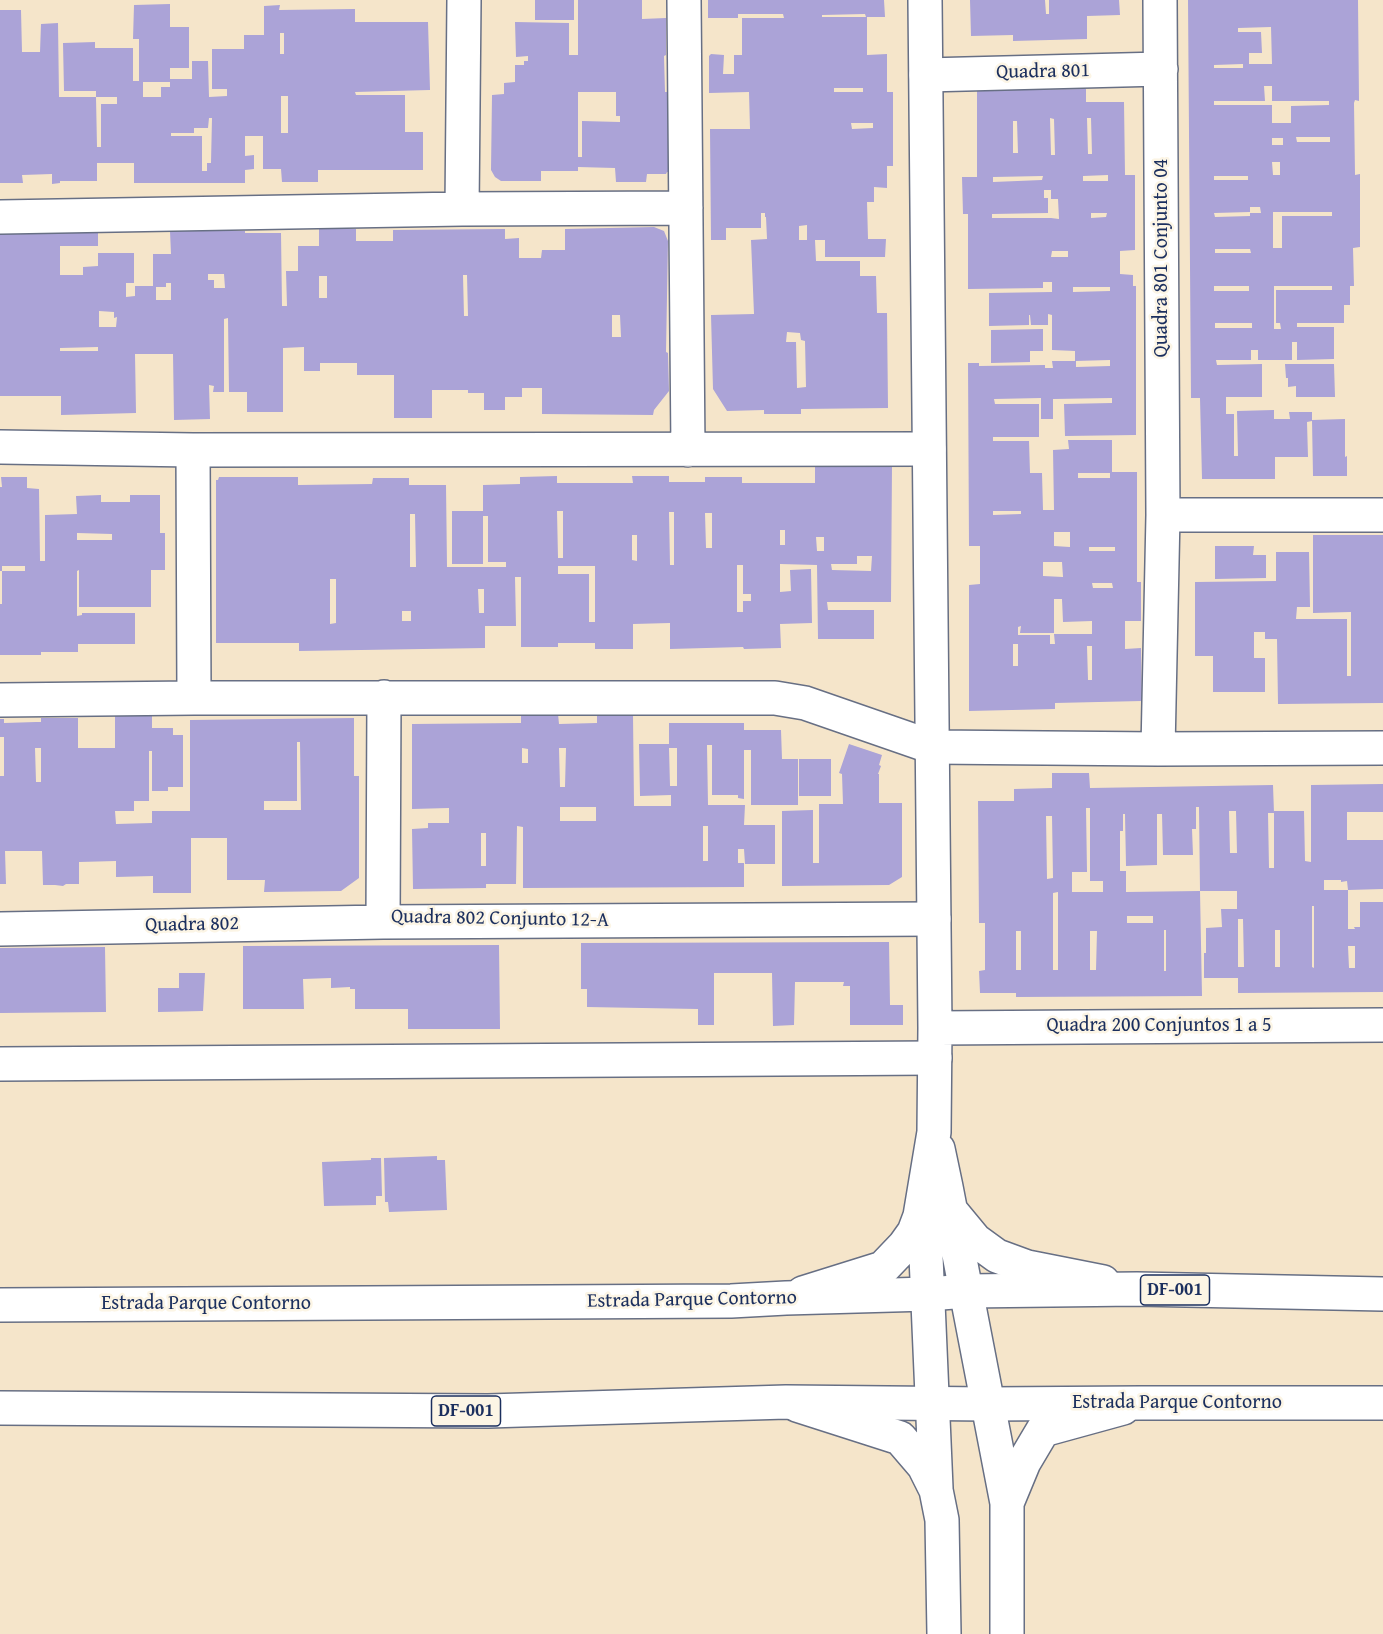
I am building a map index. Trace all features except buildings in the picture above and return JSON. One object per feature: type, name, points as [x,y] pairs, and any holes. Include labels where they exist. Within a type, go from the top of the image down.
[{"type":"main road","points":[[462,209],[464,0]]},
{"type":"main road","points":[[684,0],[688,450]]},
{"type":"main road","points":[[925,0],[934,1132],[937,1205],[928,1294],[936,1490],[942,1520],[944,1634]]},
{"type":"main road","name":"Quadra 801 Conjunto 04","points":[[1158,749],[1163,515],[1160,0]]},
{"type":"main road","name":"Quadra 801","points":[[926,75],[1161,69]]},
{"type":"main road","points":[[0,217],[462,209],[686,208]]},
{"type":"main road","points":[[0,447],[194,450],[929,449]]},
{"type":"main road","points":[[194,450],[194,698]]},
{"type":"main road","points":[[1163,515],[1383,514]]},
{"type":"main road","name":"Quadra 802 Conjunto 12-A","points":[[384,698],[383,922],[934,919]]},
{"type":"main road","points":[[0,700],[775,698],[805,703],[932,747],[1383,748]]},
{"type":"main road","name":"Quadra 802","points":[[0,928],[383,922]]},
{"type":"main road","name":"Quadra 200 Conjuntos 1 a 5","points":[[0,1064],[935,1043],[1383,1025]]},
{"type":"main road","points":[[937,1205],[975,1240],[997,1256],[1026,1267],[1137,1289]]},
{"type":"main road","points":[[937,1205],[967,1291],[1007,1503],[1007,1634]]},
{"type":"main road","points":[[786,1298],[883,1268],[914,1232],[920,1216],[937,1205]]},
{"type":"main road","name":"Estrada Parque Contorno","points":[[0,1305],[719,1301],[967,1291],[1137,1289],[1383,1294]]},
{"type":"main road","points":[[786,1402],[900,1438],[924,1466],[936,1490]]},
{"type":"main road","name":"Estrada Parque Contorno","points":[[0,1408],[488,1411],[786,1402],[1383,1403]]},
{"type":"main road","points":[[1007,1503],[1024,1462],[1043,1430],[1143,1403]]}]
